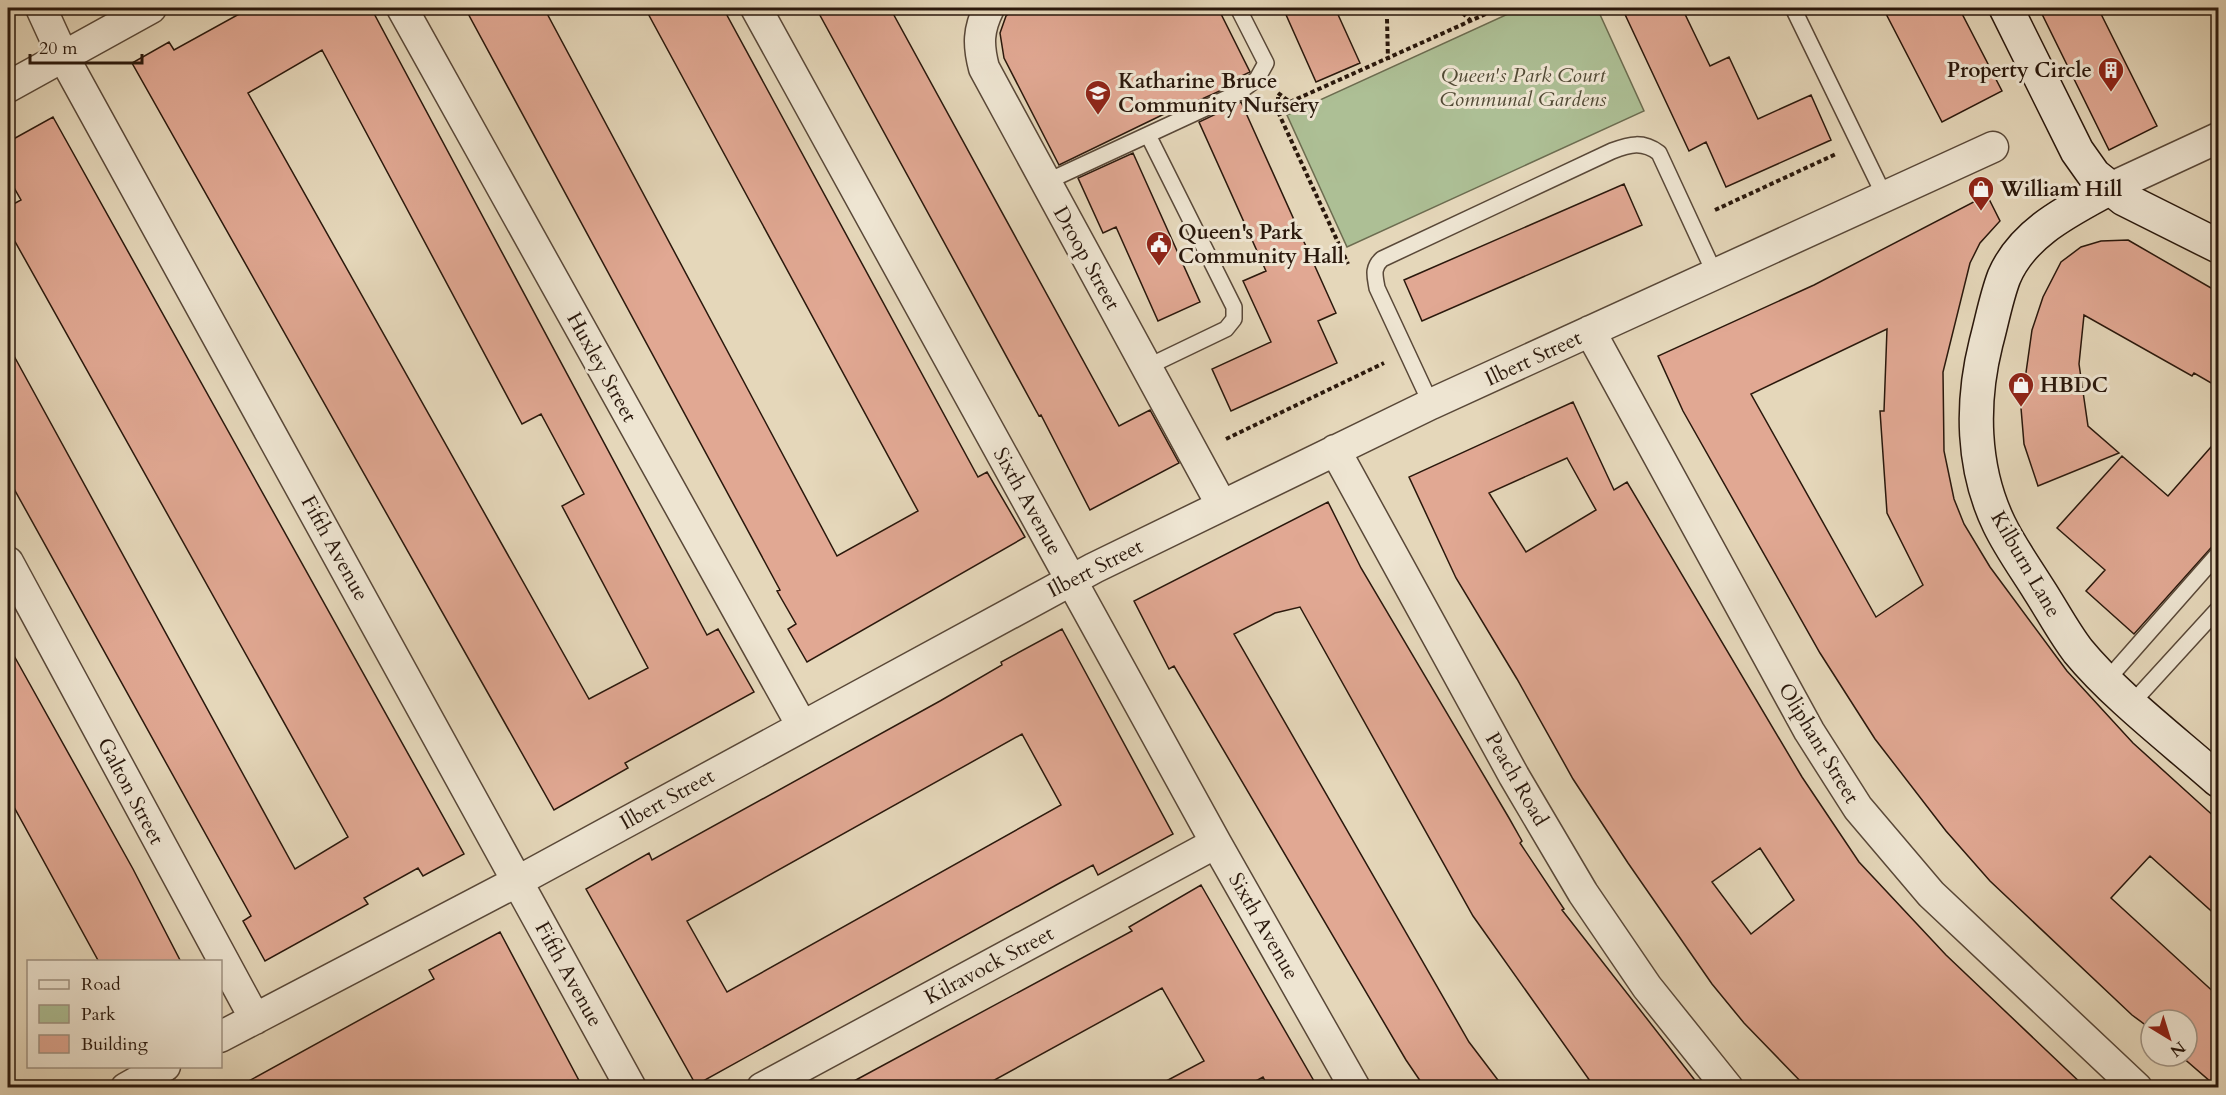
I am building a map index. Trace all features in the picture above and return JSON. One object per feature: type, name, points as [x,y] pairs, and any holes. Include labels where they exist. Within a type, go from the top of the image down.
[{"type":"main road","points":[[2006,8],[2077,151],[2094,175],[2110,189],[2141,208],[2218,246]]},
{"type":"main road","name":"Kilburn Lane","points":[[2110,189],[2060,216],[2030,239],[2005,276],[1984,351],[1976,424],[1978,462],[1986,493],[1999,525],[2078,651],[2218,780]]},
{"type":"street","name":"Fifth Avenue","points":[[41,8],[63,56],[631,1088]]},
{"type":"street","points":[[8,87],[151,8]]},
{"type":"street","name":"Huxley Street","points":[[402,8],[802,726]]},
{"type":"street","name":"Sixth Avenue","points":[[756,8],[1216,843],[1355,1088]]},
{"type":"street","name":"Droop Street","points":[[989,8],[980,24],[978,46],[984,68],[1221,504]]},
{"type":"street","points":[[2110,189],[2218,138]]},
{"type":"street","name":"Ilbert Street","points":[[222,1037],[518,881],[1071,579],[1221,504],[1431,404],[1993,147]]},
{"type":"street","name":"Oliphant Street","points":[[1590,332],[1809,731],[1858,808],[1931,894],[2137,1088]]},
{"type":"street","name":"Peach Road","points":[[1335,450],[1514,776],[1583,893],[1647,987],[1728,1088]]},
{"type":"street","name":"Galton Street","points":[[8,562],[255,1019]]},
{"type":"street","name":"Kilravock Street","points":[[762,1088],[1216,843]]},
{"type":"street","points":[[126,1088],[161,1068]]},
{"type":"lane","points":[[1046,182],[1238,93],[1257,79],[1266,63],[1238,8]]},
{"type":"lane","points":[[1793,8],[1885,197]]},
{"type":"lane","points":[[1147,367],[1226,329],[1234,319],[1234,307],[1148,135]]},
{"type":"lane","points":[[1431,404],[1377,288],[1374,273],[1377,264],[1382,259],[1627,145],[1650,145],[1659,153],[1715,274]]},
{"type":"lane","points":[[2107,680],[2218,555]]},
{"type":"lane","points":[[2132,703],[2218,609]]},
{"type":"path","points":[[1457,8],[1470,20]]},
{"type":"path","points":[[1257,79],[1290,102],[1388,60],[1499,8]]},
{"type":"path","points":[[1387,19],[1388,60]]},
{"type":"path","points":[[1278,94],[1279,114],[1357,284],[1377,288]]},
{"type":"path","points":[[1691,221],[1859,144]]},
{"type":"path","points":[[1194,454],[1406,353]]},
{"type":"green space","name":"Queen's Park Court Communal Gardens","points":[[1521,8],[1597,8],[1644,111],[1347,247],[1287,115]]},
{"type":"building","points":[[250,8],[371,8],[707,635],[718,629],[754,692],[625,763],[628,768],[554,810],[132,63],[169,42],[174,50]],"holes":[[[322,50],[522,424],[541,414],[584,494],[562,506],[648,668],[589,699],[248,93]]]},
{"type":"building","points":[[465,8],[544,8],[837,556],[918,511],[645,8],[723,8],[978,477],[987,472],[1025,537],[807,662],[788,629],[796,624],[777,591],[780,590]]},
{"type":"building","points":[[816,8],[890,8],[1119,426],[1150,410],[1179,463],[1090,510],[1041,415],[1039,416]]},
{"type":"building","name":"Katharine Bruce Community Nursery","points":[[1015,8],[1218,8],[1250,72],[1231,81],[1233,85],[1191,104],[1189,102],[1059,165],[1004,58],[1000,33],[1006,16]]},
{"type":"building","points":[[1283,8],[1335,8],[1360,63],[1316,82]]},
{"type":"building","points":[[1622,8],[1682,8],[1710,66],[1729,57],[1758,119],[1811,95],[1831,140],[1726,187],[1706,142],[1689,151]]},
{"type":"building","points":[[1883,8],[1959,8],[2002,91],[1942,122]]},
{"type":"building","points":[[2039,8],[2098,8],[2157,126],[2109,150]]},
{"type":"building","points":[[1241,102],[1336,313],[1318,321],[1337,363],[1231,411],[1212,369],[1271,342],[1243,281],[1266,271],[1199,122]]},
{"type":"building","points":[[53,117],[464,854],[423,876],[418,868],[364,898],[368,904],[265,961],[243,921],[251,916],[8,478],[8,345],[295,869],[348,837],[8,229],[8,207],[21,200],[8,177],[8,142]]},
{"type":"building","name":"Queen's Park Community Hall","points":[[1133,153],[1200,302],[1158,321],[1116,227],[1103,233],[1078,178]]},
{"type":"building","points":[[1624,184],[1642,225],[1422,321],[1404,280]]},
{"type":"building","points":[[1987,195],[2000,221],[1980,243],[1970,263],[1943,372],[1944,451],[1954,499],[1964,524],[1990,567],[2067,671],[2133,743],[2218,820],[2218,917],[2150,856],[2111,898],[2218,996],[2218,1088],[2195,1068],[2199,1068],[2199,1008],[2139,1008],[2139,1020],[2132,1015],[1990,881],[1946,831],[1875,739],[1820,653],[1683,411],[1658,356],[1814,285]],"holes":[[[1887,329],[1884,411],[1880,411],[1887,513],[1923,585],[1876,617],[1751,394]]]},
{"type":"building","points":[[2128,240],[2218,292],[2218,387],[2194,373],[2192,376],[2084,315],[2079,364],[2088,426],[2119,453],[2038,486],[2024,444],[2021,408],[2032,330],[2043,297],[2061,262],[2081,247],[2101,241]]},
{"type":"building","points":[[1573,402],[1614,490],[1627,482],[1802,777],[1859,862],[1946,955],[2086,1088],[1807,1088],[1744,1023],[1712,984],[1573,779],[1517,679],[1456,578],[1409,477]],"holes":[[[1567,458],[1596,510],[1526,552],[1489,493]],[[1760,848],[1794,900],[1751,934],[1712,882]]]},
{"type":"building","points":[[2218,439],[2218,540],[2134,634],[2086,591],[2105,570],[2057,528],[2122,456],[2168,496]]},
{"type":"building","points":[[1328,502],[1361,568],[1509,818],[1522,841],[1520,843],[1564,909],[1562,910],[1701,1088],[1595,1088],[1473,916],[1300,607],[1275,613],[1234,634],[1469,1042],[1504,1088],[1425,1088],[1406,1060],[1174,666],[1169,669],[1134,601]]},
{"type":"building","points":[[1062,629],[1173,834],[1098,875],[1093,865],[696,1085],[586,889],[649,853],[652,860],[940,701],[1002,665],[1001,662]],"holes":[[[1022,734],[1061,805],[727,992],[687,921]]]},
{"type":"building","points":[[8,645],[133,869],[180,960],[98,960],[8,796]]},
{"type":"building","points":[[1201,885],[1318,1088],[1269,1088],[1263,1077],[1243,1088],[1153,1088],[1204,1061],[1162,988],[980,1088],[841,1088],[1132,931],[1129,927]]},
{"type":"building","points":[[500,932],[583,1088],[236,1088],[434,979],[429,970]]},
{"type":"place","name":"Property Circle","points":[[2111,93]]},
{"type":"place","name":"Katharine Bruce Community Nursery","points":[[1098,116]]},
{"type":"place","name":"William Hill","points":[[1981,212]]},
{"type":"place","name":"Queen's Park Community Hall","points":[[1159,267]]},
{"type":"place","name":"HBDC","points":[[2021,408]]}]
